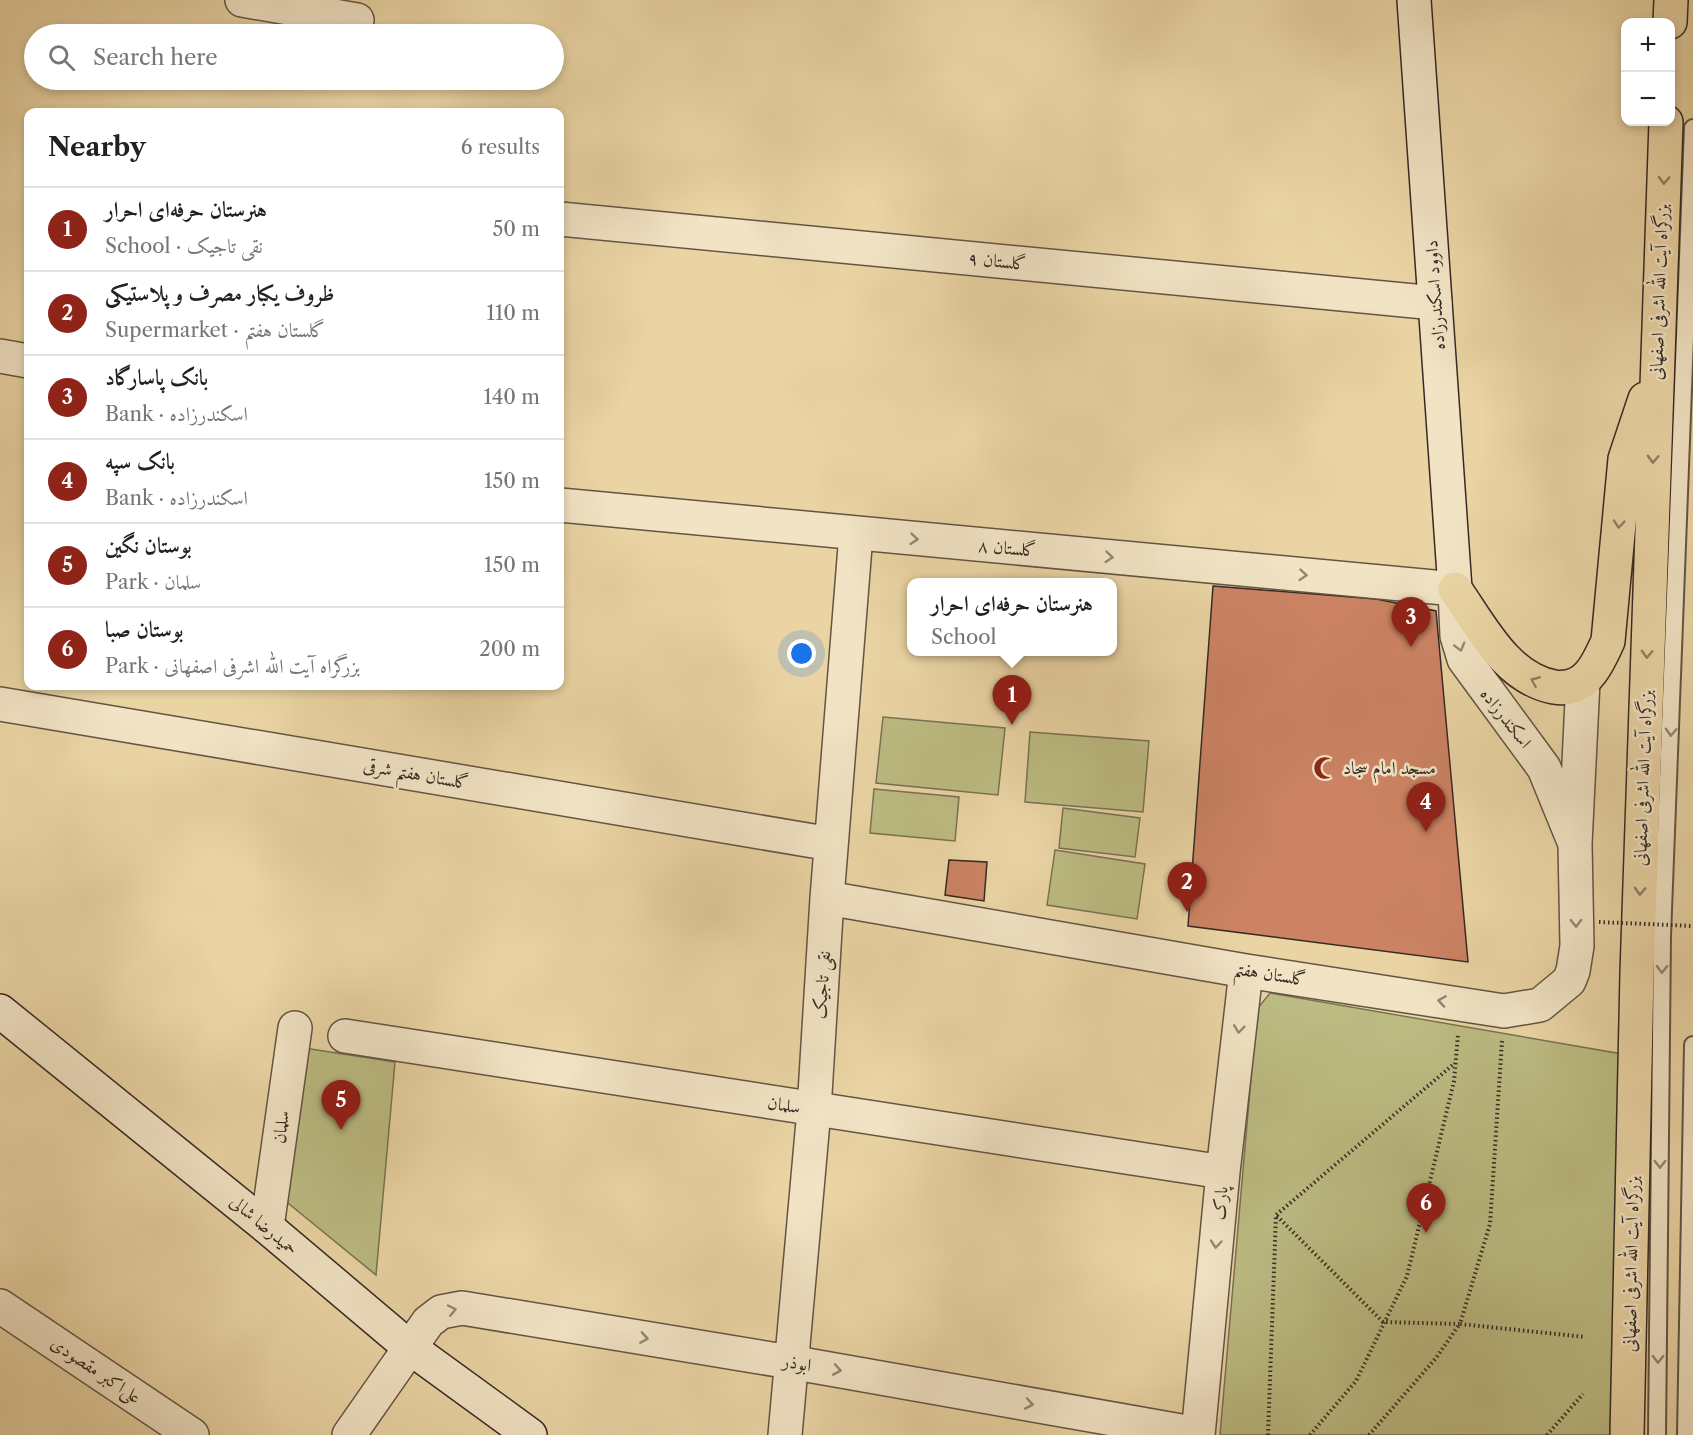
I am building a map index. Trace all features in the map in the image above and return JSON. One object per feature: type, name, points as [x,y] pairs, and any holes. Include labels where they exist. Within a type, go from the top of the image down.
[{"type":"highway","points":[[1670,18],[1671,0]]},
{"type":"highway","name":"بزرگراه آیت الله اشرفی اصفهانی","points":[[1627,1435],[1637,961],[1666,126]]},
{"type":"highway","points":[[1455,589],[1502,656],[1526,677],[1558,687],[1574,686],[1584,681],[1598,664],[1608,642],[1624,459],[1656,366]]},
{"type":"street","points":[[242,0],[357,20]]},
{"type":"street","name":"داوود اسکندرزاده","points":[[1414,0],[1455,589]]},
{"type":"street","name":"گلستان ۹","points":[[564,219],[1435,303]]},
{"type":"street","points":[[0,356],[24,360]]},
{"type":"street","name":"گلستان ٨","points":[[564,505],[1455,589]]},
{"type":"street","name":"نقی تاجیک","points":[[785,1435],[814,1110],[827,898],[856,534]]},
{"type":"street","name":"اسکندرزاده","points":[[1455,589],[1457,636],[1464,659],[1544,768],[1575,844]]},
{"type":"street","name":"گلستان هفتم","points":[[827,898],[1246,971],[1504,1011],[1540,1005],[1569,981],[1576,946],[1575,844],[1584,681]]},
{"type":"street","name":"گلستان هفتم شرقی","points":[[0,704],[831,844]]},
{"type":"street","name":"پارک","points":[[1198,1435],[1222,1172],[1246,971]]},
{"type":"street","name":"حمیدرضا شالی","points":[[0,1011],[267,1227],[410,1347],[530,1435]]},
{"type":"street","name":"سلمان","points":[[267,1227],[295,1028]]},
{"type":"street","name":"سلمان","points":[[345,1036],[1222,1172]]},
{"type":"street","name":"علی‌اکبر مقصودی","points":[[0,1305],[192,1435]]},
{"type":"street","name":"ابوذر","points":[[349,1435],[428,1322],[441,1312],[462,1308],[790,1362],[1198,1435]]},
{"type":"lane","points":[[1657,1435],[1662,936],[1693,128]]},
{"type":"lane","points":[[1686,1435],[1693,1045]]},
{"type":"path","points":[[1599,922],[1693,926]]},
{"type":"path","points":[[1310,1435],[1356,1381],[1407,1276],[1454,1082],[1461,1004]]},
{"type":"path","points":[[1369,1435],[1436,1358],[1460,1324],[1490,1224],[1504,1011]]},
{"type":"path","points":[[1268,1435],[1276,1215],[1455,1063]]},
{"type":"path","points":[[1276,1215],[1383,1322],[1460,1324],[1585,1337]]},
{"type":"path","points":[[1546,1435],[1583,1394]]},
{"type":"shaded area","points":[[883,717],[1005,728],[998,795],[876,783]]},
{"type":"shaded area","points":[[1030,732],[1149,741],[1143,812],[1025,802]]},
{"type":"shaded area","points":[[874,789],[959,797],[955,841],[870,833]]},
{"type":"shaded area","points":[[1063,808],[1140,818],[1135,857],[1059,848]]},
{"type":"shaded area","points":[[1055,850],[1145,864],[1137,919],[1047,905]]},
{"type":"shaded area","points":[[1270,993],[1622,1054],[1610,1435],[1220,1435],[1257,1009]]},
{"type":"shaded area","points":[[304,1048],[395,1062],[376,1275],[283,1199]]},
{"type":"building","name":"مسجد امام سجاد","points":[[1213,586],[1376,599],[1436,611],[1468,962],[1188,926]]},
{"type":"building","points":[[949,860],[987,862],[984,901],[945,895]]},
{"type":"place","name":"بانک پاسارگاد","points":[[1411,647]]},
{"type":"place","name":"هنرستان حرفه‌ای احرار","points":[[1012,725]]},
{"type":"place","name":"مسجد امام سجاد","points":[[1325,768]]},
{"type":"place","name":"بانک سپه","points":[[1426,832]]},
{"type":"place","name":"ظروف یکبار مصرف و پلاستیکی","points":[[1187,912]]},
{"type":"place","name":"بوستان نگین","points":[[341,1130]]},
{"type":"place","name":"بوستان صبا","points":[[1426,1233]]}]
